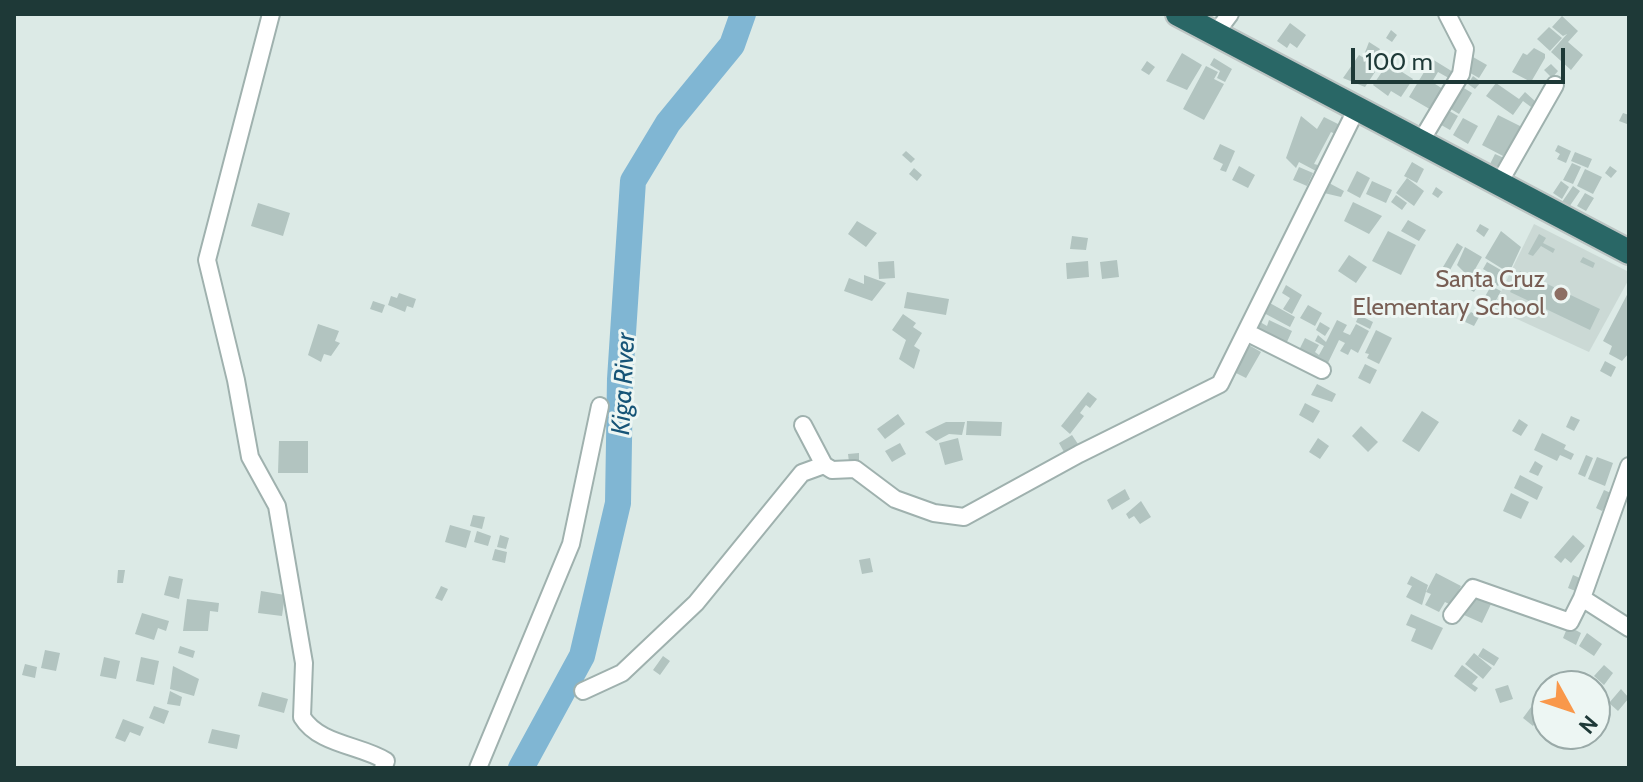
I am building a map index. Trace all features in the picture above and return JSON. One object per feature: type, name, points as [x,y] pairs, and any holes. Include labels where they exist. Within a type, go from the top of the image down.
[{"type":"highway","points":[[1178,14],[1629,252]]},
{"type":"street","points":[[271,14],[207,260],[236,380],[250,457],[277,506],[304,663],[302,717],[314,731],[343,744],[371,751],[386,761],[383,768]]},
{"type":"street","points":[[1215,34],[1230,14]]},
{"type":"street","points":[[1421,141],[1461,74],[1465,49],[1447,14]]},
{"type":"street","points":[[1499,183],[1555,85]]},
{"type":"street","points":[[803,425],[824,465],[832,470],[855,469],[895,499],[934,513],[964,517],[1079,454],[1220,384],[1248,333],[1357,108]]},
{"type":"street","points":[[1248,333],[1322,370]]},
{"type":"street","points":[[478,768],[571,544],[600,406]]},
{"type":"street","points":[[583,691],[622,673],[696,603],[802,473],[824,465]]},
{"type":"street","points":[[1452,615],[1473,588],[1570,622],[1582,598],[1629,466]]},
{"type":"street","points":[[1582,598],[1629,628]]},
{"type":"shaded area","name":"Santa Cruz Elementary School","points":[[1534,224],[1629,272],[1629,279],[1589,352],[1493,308]]},
{"type":"building","points":[[1562,16],[1578,31],[1568,42],[1583,55],[1571,70],[1551,52],[1567,34],[1563,36],[1552,27]]},
{"type":"building","points":[[1290,23],[1306,35],[1297,48],[1290,43],[1287,48],[1277,41]]},
{"type":"building","points":[[1549,27],[1562,38],[1550,51],[1537,39]]},
{"type":"building","points":[[1391,30],[1397,35],[1392,42],[1386,38]]},
{"type":"building","points":[[1369,42],[1380,49],[1372,61],[1364,55]]},
{"type":"building","points":[[1534,48],[1545,54],[1545,58],[1531,82],[1512,72],[1523,53],[1527,55]]},
{"type":"building","points":[[1182,53],[1202,65],[1187,90],[1166,81]]},
{"type":"building","points":[[1359,55],[1374,64],[1371,70],[1375,72],[1365,87],[1343,78]]},
{"type":"building","points":[[1473,57],[1487,65],[1479,78],[1465,70]]},
{"type":"building","points":[[1214,58],[1232,69],[1225,82],[1217,78],[1220,71],[1210,65]]},
{"type":"building","points":[[1432,59],[1458,75],[1454,81],[1438,72],[1432,82],[1446,91],[1433,111],[1409,97]]},
{"type":"building","points":[[1147,61],[1155,67],[1149,75],[1141,70]]},
{"type":"building","points":[[1388,63],[1413,79],[1401,97],[1391,91],[1388,96],[1373,85]]},
{"type":"building","points":[[1551,64],[1558,71],[1552,78],[1544,70]]},
{"type":"building","points":[[1206,66],[1218,72],[1214,79],[1224,84],[1204,120],[1183,109]]},
{"type":"building","points":[[1473,76],[1481,82],[1475,89],[1468,84]]},
{"type":"building","points":[[1496,83],[1519,99],[1525,92],[1536,102],[1531,107],[1523,101],[1513,115],[1486,96]]},
{"type":"building","points":[[1459,85],[1472,93],[1459,114],[1446,106]]},
{"type":"building","points":[[1444,108],[1458,116],[1450,130],[1436,122]]},
{"type":"building","points":[[1623,113],[1629,115],[1627,124],[1619,121]]},
{"type":"building","points":[[1498,115],[1522,127],[1503,156],[1482,145]]},
{"type":"building","points":[[1301,116],[1317,129],[1324,117],[1340,125],[1335,134],[1331,132],[1314,164],[1318,165],[1316,171],[1299,162],[1296,168],[1286,158]]},
{"type":"building","points":[[1463,118],[1478,126],[1468,144],[1453,135]]},
{"type":"building","points":[[1220,144],[1235,151],[1226,172],[1220,170],[1223,164],[1213,159]]},
{"type":"building","points":[[1558,145],[1571,151],[1566,163],[1557,159],[1560,154],[1555,151]]},
{"type":"building","points":[[906,151],[915,159],[911,163],[902,155]]},
{"type":"building","points":[[1575,152],[1592,159],[1588,168],[1571,161]]},
{"type":"building","points":[[1495,154],[1504,158],[1499,168],[1490,164]]},
{"type":"building","points":[[1412,162],[1424,169],[1417,183],[1404,176]]},
{"type":"building","points":[[1572,163],[1581,167],[1573,184],[1563,180]]},
{"type":"building","points":[[1239,166],[1255,175],[1248,188],[1232,180]]},
{"type":"building","points":[[1610,166],[1617,171],[1611,178],[1605,173]]},
{"type":"building","points":[[1299,167],[1313,173],[1307,186],[1293,180]]},
{"type":"building","points":[[914,168],[922,175],[917,181],[909,174]]},
{"type":"building","points":[[1585,169],[1602,177],[1593,194],[1577,186]]},
{"type":"building","points":[[1357,171],[1370,178],[1360,198],[1347,191]]},
{"type":"building","points":[[1407,178],[1424,191],[1414,206],[1396,193]]},
{"type":"building","points":[[1372,181],[1392,190],[1386,203],[1366,194]]},
{"type":"building","points":[[1561,181],[1569,187],[1562,199],[1553,193]]},
{"type":"building","points":[[1329,183],[1344,191],[1341,197],[1324,193]]},
{"type":"building","points":[[1573,186],[1580,191],[1567,210],[1560,205]]},
{"type":"building","points":[[1436,187],[1443,192],[1438,198],[1432,194]]},
{"type":"building","points":[[1585,193],[1594,198],[1586,211],[1577,206]]},
{"type":"building","points":[[1396,195],[1407,203],[1402,210],[1391,202]]},
{"type":"building","points":[[1353,202],[1382,216],[1369,234],[1344,221]]},
{"type":"building","points":[[258,203],[290,213],[283,236],[251,226]]},
{"type":"building","points":[[1408,220],[1426,230],[1419,241],[1401,231]]},
{"type":"building","points":[[857,221],[877,233],[866,247],[848,234]]},
{"type":"building","points":[[1480,224],[1489,229],[1484,237],[1476,231]]},
{"type":"building","points":[[1388,231],[1416,245],[1401,275],[1372,261]]},
{"type":"building","points":[[1501,231],[1521,247],[1509,273],[1485,258]]},
{"type":"building","points":[[1539,234],[1546,238],[1543,243],[1555,249],[1553,253],[1541,246],[1533,256],[1528,254]]},
{"type":"building","points":[[1072,236],[1088,238],[1086,250],[1070,249]]},
{"type":"building","points":[[1457,243],[1463,247],[1450,270],[1443,267]]},
{"type":"building","points":[[1465,247],[1482,257],[1470,278],[1457,265]]},
{"type":"building","points":[[1349,255],[1367,267],[1356,283],[1338,271]]},
{"type":"building","points":[[1583,257],[1595,263],[1593,268],[1580,262]]},
{"type":"building","points":[[1117,260],[1119,277],[1102,279],[1100,262]]},
{"type":"building","points":[[894,261],[895,278],[879,279],[878,262]]},
{"type":"building","points":[[1088,261],[1089,277],[1067,279],[1066,263]]},
{"type":"building","points":[[1487,262],[1506,273],[1498,286],[1490,281],[1493,275],[1483,269]]},
{"type":"building","points":[[1520,271],[1600,309],[1590,330],[1510,292]]},
{"type":"building","points":[[864,275],[886,283],[872,301],[844,291],[849,278],[864,284]]},
{"type":"building","points":[[1477,275],[1482,278],[1474,292],[1469,289]]},
{"type":"building","points":[[1286,285],[1302,295],[1292,314],[1283,309],[1290,298],[1282,293]]},
{"type":"building","points":[[1491,286],[1501,291],[1493,306],[1483,300]]},
{"type":"building","points":[[1629,291],[1629,353],[1622,361],[1609,354],[1612,346],[1603,341]]},
{"type":"building","points":[[907,292],[949,299],[946,315],[904,308]]},
{"type":"building","points":[[399,293],[416,299],[413,308],[407,306],[405,312],[388,305],[391,296],[397,298]]},
{"type":"building","points":[[373,301],[385,305],[382,313],[370,309]]},
{"type":"building","points":[[1268,302],[1295,317],[1290,327],[1262,312]]},
{"type":"building","points":[[1308,305],[1322,313],[1315,326],[1300,318]]},
{"type":"building","points":[[1471,312],[1479,317],[1474,326],[1463,321]]},
{"type":"building","points":[[903,314],[916,323],[913,327],[922,333],[914,346],[920,350],[914,369],[899,359],[906,340],[892,330]]},
{"type":"building","points":[[1359,315],[1373,322],[1370,329],[1356,322]]},
{"type":"building","points":[[1269,320],[1292,331],[1286,344],[1256,330],[1260,322],[1267,326]]},
{"type":"building","points":[[1337,320],[1347,325],[1343,332],[1350,335],[1356,324],[1369,331],[1358,353],[1351,349],[1348,355],[1340,351],[1345,343],[1339,340],[1326,367],[1298,352],[1305,338],[1319,345],[1315,352],[1319,355],[1324,346],[1315,341],[1318,335],[1326,342]]},
{"type":"building","points":[[1320,322],[1330,328],[1325,336],[1316,330]]},
{"type":"building","points":[[318,324],[339,331],[335,341],[340,343],[331,356],[324,354],[321,362],[308,355]]},
{"type":"building","points":[[1376,330],[1392,338],[1379,364],[1367,358],[1369,354],[1365,353]]},
{"type":"building","points":[[1247,344],[1261,352],[1246,378],[1232,371]]},
{"type":"building","points":[[1605,361],[1616,367],[1611,377],[1600,371]]},
{"type":"building","points":[[1365,364],[1377,370],[1370,384],[1358,378]]},
{"type":"building","points":[[1317,384],[1336,394],[1332,402],[1311,395]]},
{"type":"building","points":[[1088,392],[1097,399],[1090,408],[1086,405],[1080,413],[1084,416],[1070,434],[1061,426]]},
{"type":"building","points":[[1305,403],[1320,411],[1313,423],[1299,415]]},
{"type":"building","points":[[1422,411],[1439,422],[1419,452],[1402,441]]},
{"type":"building","points":[[898,414],[905,424],[885,439],[877,429]]},
{"type":"building","points":[[1571,416],[1580,420],[1574,431],[1566,427]]},
{"type":"building","points":[[1519,419],[1528,425],[1521,436],[1512,431]]},
{"type":"building","points":[[967,421],[1002,422],[1001,436],[966,435]]},
{"type":"building","points":[[946,422],[965,422],[962,435],[949,434],[936,441],[925,432]]},
{"type":"building","points":[[1361,426],[1378,442],[1368,452],[1352,436]]},
{"type":"building","points":[[1542,433],[1566,445],[1564,449],[1574,454],[1571,460],[1560,455],[1557,461],[1534,450]]},
{"type":"building","points":[[1072,435],[1078,444],[1064,452],[1059,443]]},
{"type":"building","points":[[958,438],[963,460],[945,465],[939,443]]},
{"type":"building","points":[[1318,438],[1329,446],[1320,459],[1309,452]]},
{"type":"building","points":[[279,441],[308,441],[308,473],[278,473]]},
{"type":"building","points":[[900,443],[906,454],[892,462],[885,451]]},
{"type":"building","points":[[859,453],[859,461],[849,462],[848,454]]},
{"type":"building","points":[[1586,455],[1593,458],[1585,477],[1578,474]]},
{"type":"building","points":[[1597,457],[1613,463],[1605,486],[1588,479]]},
{"type":"building","points":[[1535,461],[1543,466],[1538,476],[1529,472]]},
{"type":"building","points":[[1520,475],[1543,487],[1537,500],[1514,488]]},
{"type":"building","points":[[1125,489],[1130,499],[1112,510],[1107,500]]},
{"type":"building","points":[[1604,490],[1613,494],[1602,511],[1596,508]]},
{"type":"building","points":[[1511,493],[1529,502],[1521,519],[1503,511]]},
{"type":"building","points":[[1141,501],[1151,517],[1140,524],[1134,516],[1129,519],[1126,514]]},
{"type":"building","points":[[473,515],[485,517],[482,529],[470,526]]},
{"type":"building","points":[[450,525],[471,531],[466,548],[445,542]]},
{"type":"building","points":[[477,531],[491,536],[488,546],[474,542]]},
{"type":"building","points":[[500,535],[509,538],[506,549],[497,547]]},
{"type":"building","points":[[1573,535],[1585,546],[1571,563],[1565,558],[1561,563],[1554,557]]},
{"type":"building","points":[[495,549],[507,552],[505,563],[492,560]]},
{"type":"building","points":[[870,558],[873,572],[862,574],[859,560]]},
{"type":"building","points":[[118,570],[125,570],[123,583],[117,583]]},
{"type":"building","points":[[1436,573],[1461,586],[1451,605],[1445,602],[1439,612],[1425,605],[1431,594],[1426,592]]},
{"type":"building","points":[[1573,575],[1582,579],[1578,592],[1568,588]]},
{"type":"building","points":[[169,576],[183,579],[179,599],[164,595]]},
{"type":"building","points":[[1411,576],[1428,585],[1422,605],[1406,597],[1412,586],[1407,584]]},
{"type":"building","points":[[441,586],[448,589],[442,601],[435,598]]},
{"type":"building","points":[[261,591],[285,595],[282,616],[258,613]]},
{"type":"building","points":[[1473,596],[1491,604],[1482,623],[1464,615]]},
{"type":"building","points":[[187,599],[219,603],[218,612],[210,611],[208,631],[183,631]]},
{"type":"building","points":[[142,613],[169,621],[166,631],[158,628],[154,640],[135,634]]},
{"type":"building","points":[[1411,614],[1443,628],[1432,650],[1411,641],[1416,629],[1406,625]]},
{"type":"building","points":[[1568,626],[1581,633],[1576,645],[1563,638]]},
{"type":"building","points":[[1587,633],[1602,644],[1594,656],[1579,646]]},
{"type":"building","points":[[180,646],[195,651],[193,658],[178,653]]},
{"type":"building","points":[[1483,648],[1499,658],[1494,666],[1478,656]]},
{"type":"building","points":[[45,650],[60,653],[56,671],[41,668]]},
{"type":"building","points":[[1474,653],[1492,668],[1483,679],[1465,664]]},
{"type":"building","points":[[663,656],[670,661],[660,675],[653,670]]},
{"type":"building","points":[[104,657],[120,661],[116,679],[100,676]]},
{"type":"building","points":[[141,657],[159,661],[154,685],[136,681]]},
{"type":"building","points":[[25,664],[37,667],[35,678],[22,675]]},
{"type":"building","points":[[1462,665],[1478,677],[1472,684],[1478,688],[1475,692],[1454,676]]},
{"type":"building","points":[[173,666],[199,679],[194,696],[170,689]]},
{"type":"building","points":[[1508,685],[1513,699],[1500,703],[1495,689]]},
{"type":"building","points":[[1621,689],[1629,698],[1618,711],[1611,701]]},
{"type":"building","points":[[170,691],[182,697],[180,706],[167,704]]},
{"type":"building","points":[[262,692],[288,699],[284,713],[258,706]]},
{"type":"building","points":[[154,706],[169,711],[164,724],[149,718]]},
{"type":"building","points":[[1531,707],[1531,724],[1523,718]]},
{"type":"building","points":[[123,719],[144,727],[140,736],[130,732],[125,742],[115,738]]},
{"type":"building","points":[[212,729],[240,735],[237,749],[208,743]]},
{"type":"waterway","name":"Kiga River","points":[[521,768],[582,656],[618,503],[620,379],[633,181],[668,123],[732,45],[743,14]]},
{"type":"place","name":"Santa Cruz Elementary School","points":[[1561,294]]}]
